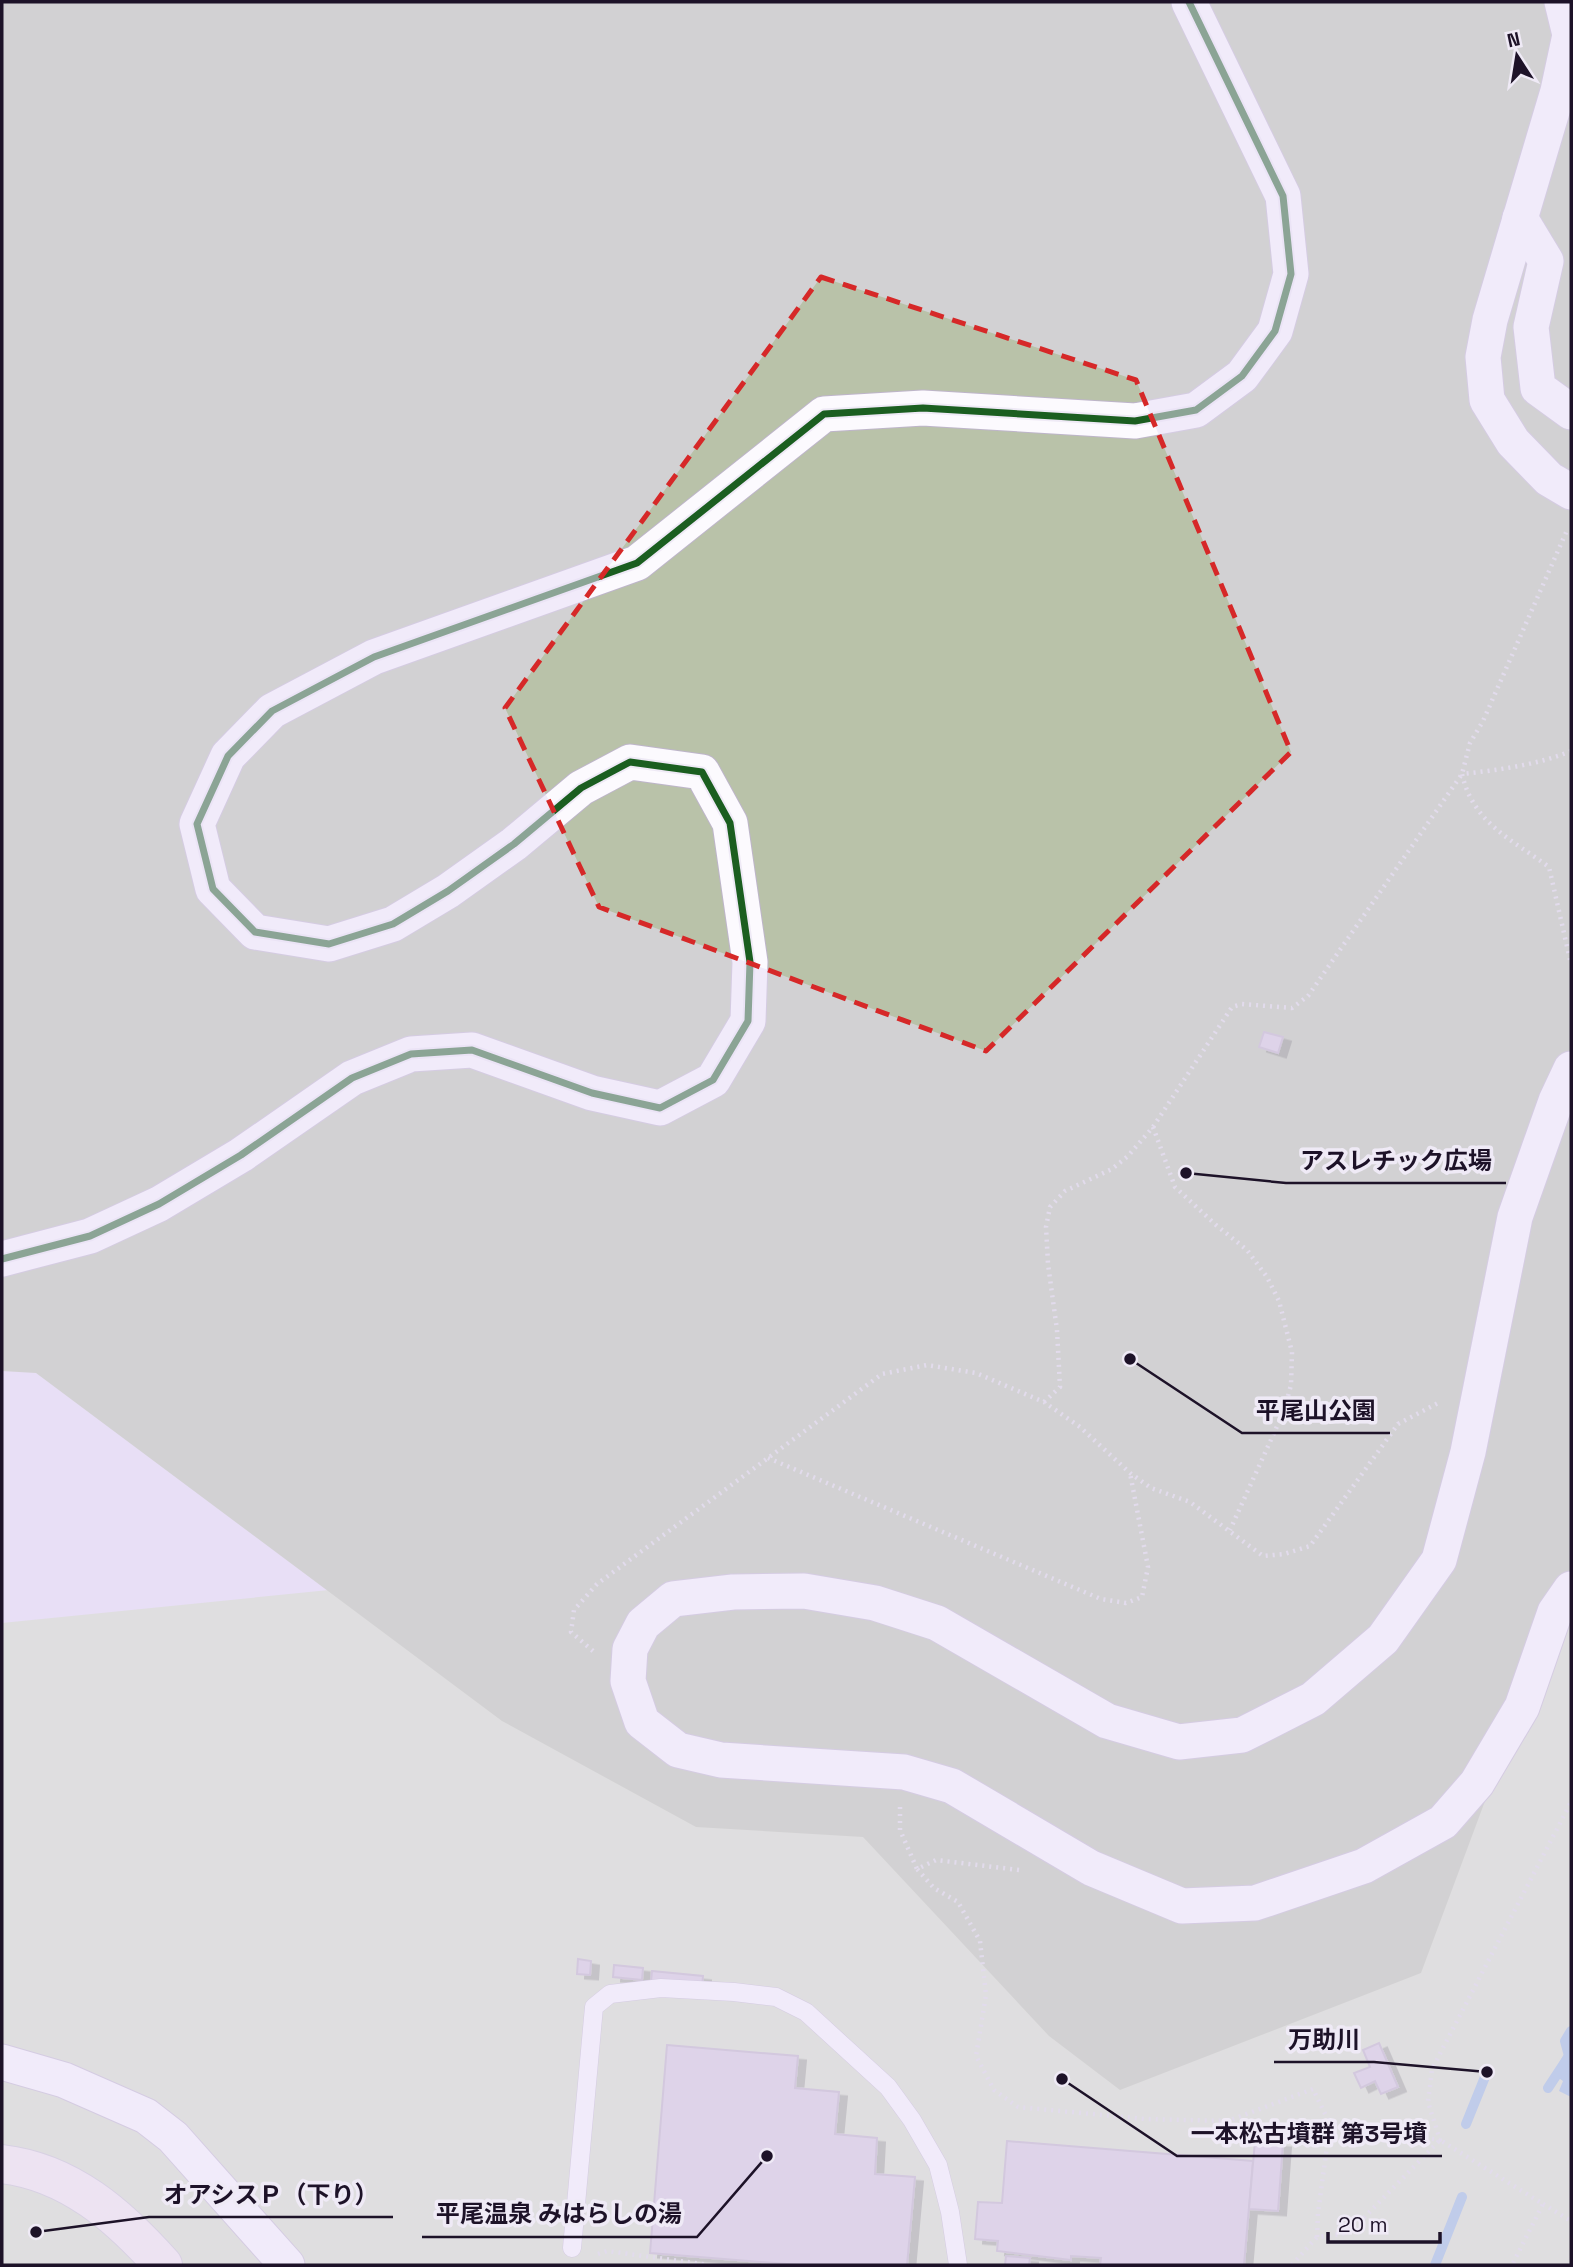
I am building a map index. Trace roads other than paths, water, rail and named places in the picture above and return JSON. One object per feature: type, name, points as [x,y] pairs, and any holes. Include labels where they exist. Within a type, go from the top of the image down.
[{"type":"highway","points":[[2,2164],[44,2173],[77,2188],[130,2229],[163,2265]]},
{"type":"street","points":[[2,1259],[90,1236],[159,1204],[241,1155],[352,1078],[411,1054],[472,1050],[592,1093],[660,1108],[713,1080],[748,1021],[750,962],[730,823],[702,772],[631,762],[581,788],[514,844],[437,898],[393,924],[329,944],[255,932],[213,888],[197,824],[228,756],[272,711],[374,657],[637,563],[824,414],[923,408],[1135,421],[1196,410],[1242,376],[1275,331],[1291,274],[1283,196],[1189,2]]},
{"type":"street","points":[[1562,2],[1570,35],[1558,91],[1490,320],[1483,357],[1487,400],[1513,442],[1549,479],[1571,492]]},
{"type":"street","points":[[1520,218],[1546,261],[1531,327],[1538,388],[1571,412]]},
{"type":"street","points":[[1571,1069],[1556,1101],[1516,1217],[1468,1452],[1439,1560],[1383,1639],[1313,1699],[1242,1735],[1179,1742],[1107,1721],[937,1623],[876,1603],[804,1591],[733,1592],[673,1599],[643,1624],[630,1649],[628,1681],[642,1722],[678,1750],[721,1760],[899,1772],[952,1786],[1091,1868],[1182,1906],[1255,1903],[1364,1866],[1443,1822],[1477,1783],[1522,1707],[1555,1612],[1571,1589]]},
{"type":"street","points":[[2,2062],[64,2080],[146,2116],[173,2137],[287,2265]]},
{"type":"lane","points":[[572,2248],[594,2007],[610,1994],[661,1988],[776,1997],[806,2012],[888,2087],[912,2120],[938,2165],[950,2212],[958,2265]]},
{"type":"water","points":[[1567,2049],[1571,2051],[1571,2097],[1559,2091],[1563,2081],[1553,2074]]},
{"type":"waterway","points":[[1548,2088],[1569,2056],[1565,2041],[1571,2031]]},
{"type":"waterway","points":[[1466,2124],[1487,2072]]},
{"type":"waterway","points":[[1435,2265],[1462,2197]]},
{"type":"place","name":"アスレチック広場","points":[[1186,1173]]},
{"type":"place","name":"平尾山公園","points":[[1130,1359]]},
{"type":"place","name":"万助川","points":[[1487,2072]]},
{"type":"place","name":"一本松古墳群 第3号墳","points":[[1062,2079]]},
{"type":"place","name":"平尾温泉 みはらしの湯","points":[[767,2156]]},
{"type":"place","name":"オアシスＰ（下り）","points":[[36,2232]]}]
